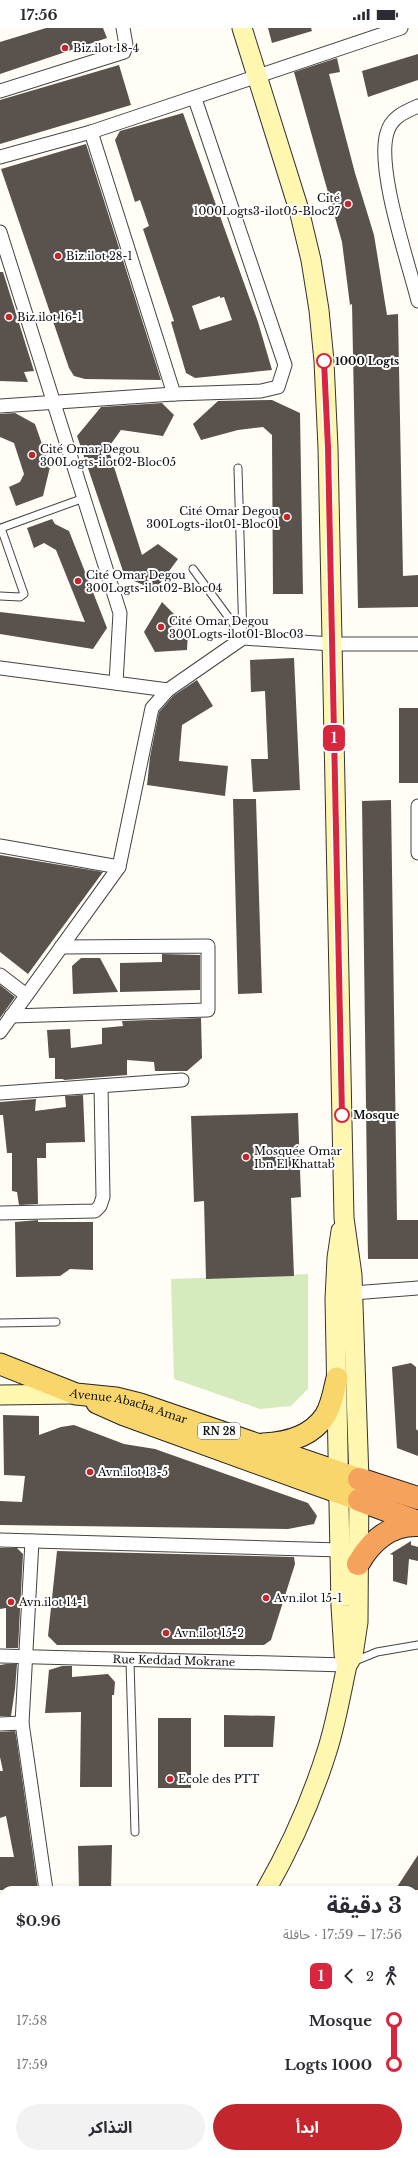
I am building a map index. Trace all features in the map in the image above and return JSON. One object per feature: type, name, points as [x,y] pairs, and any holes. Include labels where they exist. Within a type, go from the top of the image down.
[{"type":"highway","name":"Avenue Abacha Amar","points":[[349,1486],[418,1498]]},
{"type":"highway","points":[[349,1486],[418,1523]]},
{"type":"highway","points":[[358,1564],[369,1546],[385,1533],[398,1527],[418,1523]]},
{"type":"main road","points":[[242,28],[299,210],[311,260],[319,310],[324,361],[328,448],[344,1218],[350,1256],[353,1293],[349,1486],[340,1550],[343,1638],[344,1654],[347,1665]]},
{"type":"main road","points":[[268,1886],[288,1851],[308,1806],[328,1749],[347,1665],[353,1655],[356,1639],[358,1564],[337,1378],[335,1299],[337,1258],[344,1218]]},
{"type":"main road","name":"Avenue Abacha Amar","points":[[0,1364],[76,1394],[116,1398],[140,1404],[256,1444],[349,1486]]},
{"type":"main road","points":[[256,1444],[279,1443],[296,1439],[312,1429],[325,1416],[337,1378]]},
{"type":"main road","points":[[0,1396],[76,1394],[124,1415],[349,1486]]},
{"type":"street","points":[[0,91],[124,52],[126,45],[123,28]]},
{"type":"street","points":[[0,158],[91,132],[195,99],[257,75],[401,28]]},
{"type":"street","points":[[0,406],[174,394],[261,391],[278,387],[284,365],[195,99]]},
{"type":"street","points":[[418,106],[398,114],[387,132],[384,162],[392,203],[418,301]]},
{"type":"street","points":[[91,132],[174,394]]},
{"type":"street","points":[[0,232],[52,403],[120,613],[116,683]]},
{"type":"street","points":[[0,1032],[119,866],[152,708],[168,690],[243,638],[332,644],[418,644]]},
{"type":"street","points":[[0,668],[168,690]]},
{"type":"street","points":[[418,806],[418,853]]},
{"type":"street","points":[[0,846],[119,866]]},
{"type":"street","points":[[11,1016],[208,1010],[208,946],[61,947]]},
{"type":"street","points":[[0,976],[26,995]]},
{"type":"street","points":[[0,1093],[182,1080]]},
{"type":"street","points":[[0,1213],[95,1211],[100,1206],[103,1197],[101,1086]]},
{"type":"street","points":[[335,1299],[353,1293],[418,1288]]},
{"type":"street","points":[[0,1540],[340,1550]]},
{"type":"street","points":[[32,1541],[24,1656],[22,1723],[45,1886]]},
{"type":"street","name":"Rue Keddad Mokrane","points":[[0,1656],[130,1661],[347,1665]]},
{"type":"street","points":[[0,1724],[22,1723]]},
{"type":"street","points":[[0,2153],[0,2158]]},
{"type":"lane","points":[[238,468],[243,638]]},
{"type":"lane","points":[[0,596],[20,598],[24,594],[1,526],[84,498]]},
{"type":"lane","points":[[193,569],[243,638]]},
{"type":"lane","points":[[0,1323],[56,1322]]},
{"type":"lane","points":[[347,1665],[377,1652],[418,1645]]},
{"type":"lane","points":[[130,1661],[135,1832]]},
{"type":"green space","points":[[308,1274],[308,1389],[291,1406],[260,1409],[174,1379],[171,1279]]},
{"type":"building","points":[[46,28],[103,28],[107,38],[0,74],[0,42]]},
{"type":"building","points":[[268,28],[311,28],[312,31],[272,43]]},
{"type":"building","points":[[418,54],[418,80],[368,97],[362,71]]},
{"type":"building","points":[[337,58],[340,72],[329,74],[355,173],[374,235],[387,315],[398,314],[403,576],[418,575],[418,607],[358,608],[352,304],[350,305],[342,242],[294,72]]},
{"type":"building","points":[[119,65],[131,105],[0,144],[0,100]]},
{"type":"building","points":[[183,113],[258,322],[272,370],[195,378],[186,373],[171,322],[174,321],[143,229],[149,226],[140,200],[135,202],[115,140],[120,131]],"holes":[[[220,296],[220,298],[224,297],[232,320],[200,330],[192,306]]]},
{"type":"building","name":"Biz.ilot 28-1","points":[[86,144],[161,380],[85,379],[74,376],[69,368],[1,169]]},
{"type":"building","name":"Biz.ilot 16-1","points":[[0,272],[3,272],[34,371],[24,372],[28,382],[0,381]]},
{"type":"building","name":"Cité Omar Degou 300Logts-ilot01-Bloc01","points":[[272,400],[300,413],[303,594],[273,594],[272,435],[263,427],[238,430],[201,440],[193,424],[218,401]]},
{"type":"building","points":[[162,403],[174,415],[163,436],[121,430],[108,448],[142,555],[158,544],[178,559],[155,590],[125,577],[77,436],[101,407]]},
{"type":"building","name":"Cité Omar Degou 300Logts-ilot02-Bloc05","points":[[15,413],[35,424],[50,467],[43,496],[16,506],[9,487],[20,482],[24,474],[14,443],[0,437],[0,414]]},
{"type":"building","name":"Cité Omar Degou 300Logts-ilot02-Bloc04","points":[[52,519],[55,524],[69,531],[107,628],[93,649],[0,634],[0,612],[85,622],[56,550],[44,543],[34,548],[27,528]]},
{"type":"building","name":"Cité Omar Degou 300Logts-ilot01-Bloc03","points":[[162,602],[176,616],[171,630],[188,631],[187,650],[155,652],[144,632]]},
{"type":"building","points":[[294,658],[300,790],[253,792],[251,759],[268,759],[265,691],[251,692],[250,660]]},
{"type":"building","points":[[197,680],[213,706],[182,725],[179,761],[228,766],[225,796],[147,785],[150,757],[159,712],[173,696]]},
{"type":"building","points":[[399,708],[418,708],[418,783],[399,783]]},
{"type":"building","points":[[233,799],[256,799],[262,993],[238,994]]},
{"type":"building","points":[[391,800],[397,1220],[418,1220],[418,1259],[368,1259],[362,801]]},
{"type":"building","points":[[0,855],[103,872],[28,974],[0,952]]},
{"type":"building","points":[[162,954],[200,955],[200,990],[120,992],[120,963],[162,962]]},
{"type":"building","points":[[81,958],[100,958],[118,992],[73,994],[72,966]]},
{"type":"building","points":[[0,985],[15,997],[0,1018]]},
{"type":"building","points":[[201,1018],[202,1058],[187,1071],[155,1071],[154,1062],[127,1060],[127,1075],[64,1080],[55,1079],[55,1058],[49,1058],[47,1030],[70,1029],[71,1048],[102,1044],[102,1028],[123,1026],[122,1021]]},
{"type":"building","points":[[83,1095],[85,1142],[46,1143],[46,1158],[37,1158],[38,1204],[19,1205],[17,1192],[12,1191],[12,1153],[7,1153],[3,1115],[0,1115],[0,1102],[36,1099],[35,1111],[66,1107],[65,1096]]},
{"type":"building","name":"Mosquée Omar Ibn El Khattab","points":[[298,1113],[301,1197],[291,1198],[294,1276],[206,1279],[204,1201],[194,1202],[191,1116]]},
{"type":"building","points":[[38,1220],[38,1222],[93,1222],[93,1270],[70,1269],[60,1276],[16,1277],[15,1222]]},
{"type":"building","points":[[411,1363],[416,1367],[416,1429],[418,1431],[418,1456],[397,1448],[392,1367]]},
{"type":"building","name":"Avn.ilot 13-5","points":[[3,1415],[39,1416],[39,1435],[61,1427],[74,1425],[124,1444],[155,1449],[308,1503],[317,1516],[314,1524],[288,1529],[0,1525],[0,1501],[22,1502],[25,1476],[4,1475]]},
{"type":"building","points":[[411,1541],[411,1545],[418,1547],[418,1561],[409,1559],[407,1585],[393,1581],[393,1555],[390,1554]]},
{"type":"building","name":"Avn.ilot 14-1","points":[[0,1548],[17,1548],[23,1554],[18,1648],[6,1648],[6,1608],[0,1609]]},
{"type":"building","points":[[57,1551],[294,1557],[295,1564],[271,1640],[264,1645],[57,1645],[48,1636]]},
{"type":"building","points":[[17,1664],[15,1689],[11,1716],[0,1716],[0,1665]]},
{"type":"building","points":[[62,1666],[72,1666],[72,1677],[108,1674],[115,1682],[114,1695],[112,1695],[112,1787],[80,1787],[81,1712],[45,1713],[49,1670]]},
{"type":"building","points":[[224,1715],[275,1716],[273,1747],[224,1747]]},
{"type":"building","points":[[158,1718],[191,1718],[191,1788],[158,1788]]},
{"type":"building","points":[[15,1731],[16,1735],[37,1886],[0,1886],[0,1857],[14,1857],[6,1816],[0,1818],[0,1771],[3,1771],[0,1757],[0,1732]]},
{"type":"building","points":[[112,1845],[111,1886],[79,1886],[78,1846]]},
{"type":"building","points":[[418,1855],[418,1886],[398,1886]]},
{"type":"bus line","name":"1","points":[[324,361],[328,448],[342,1115]]},
{"type":"place","name":"Biz.ilot 18-4","points":[[65,48]]},
{"type":"place","name":"Cité 1000Logts3-ilot05-Bloc27","points":[[348,204]]},
{"type":"place","name":"Biz.ilot 28-1","points":[[58,256]]},
{"type":"place","name":"Biz.ilot 16-1","points":[[9,317]]},
{"type":"place","name":"1000 Logts","points":[[324,361]]},
{"type":"place","name":"Cité Omar Degou 300Logts-ilot02-Bloc05","points":[[32,455]]},
{"type":"place","name":"Cité Omar Degou 300Logts-ilot01-Bloc01","points":[[287,517]]},
{"type":"place","name":"Cité Omar Degou 300Logts-ilot02-Bloc04","points":[[78,581]]},
{"type":"place","name":"Cité Omar Degou 300Logts-ilot01-Bloc03","points":[[161,627]]},
{"type":"place","name":"Mosque","points":[[342,1115]]},
{"type":"place","name":"Mosquée Omar Ibn El Khattab","points":[[246,1157]]},
{"type":"place","name":"Avn.ilot 13-5","points":[[90,1472]]},
{"type":"place","name":"Avn.ilot 15-1","points":[[266,1598]]},
{"type":"place","name":"Avn.ilot 14-1","points":[[11,1602]]},
{"type":"place","name":"Avn.ilot 15-2","points":[[166,1633]]},
{"type":"place","name":"Ecole des PTT","points":[[170,1779]]}]
